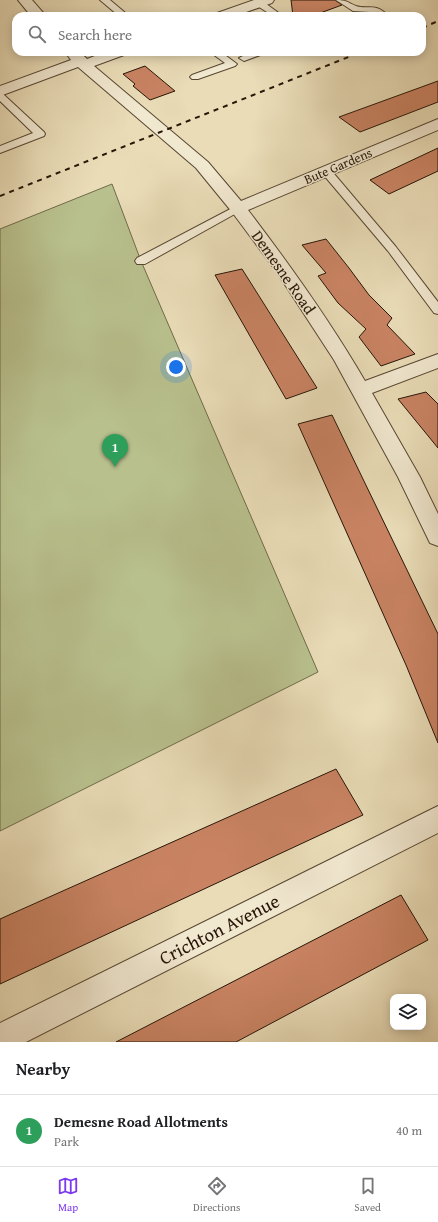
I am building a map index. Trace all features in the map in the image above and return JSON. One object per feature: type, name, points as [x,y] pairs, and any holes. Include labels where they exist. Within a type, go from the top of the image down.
[{"type":"street","points":[[25,0],[36,12]]},
{"type":"street","points":[[233,12],[263,1]]},
{"type":"street","points":[[0,91],[79,59],[96,56]]},
{"type":"street","name":"Demesne Road","points":[[79,59],[202,165],[238,208],[282,267],[312,311],[360,390],[409,477],[438,536]]},
{"type":"street","name":"Bute Gardens","points":[[238,208],[438,124]]},
{"type":"street","points":[[360,390],[438,361]]},
{"type":"street","name":"Crichton Avenue","points":[[0,1039],[438,819]]},
{"type":"lane","points":[[104,0],[120,12]]},
{"type":"lane","points":[[340,0],[356,9],[372,9],[377,12]]},
{"type":"lane","points":[[263,1],[275,12]]},
{"type":"lane","points":[[194,77],[232,64],[221,56]]},
{"type":"lane","points":[[244,58],[249,56]]},
{"type":"lane","points":[[0,96],[40,134],[0,150]]},
{"type":"lane","points":[[326,171],[392,249],[438,310]]},
{"type":"lane","points":[[141,261],[238,208]]},
{"type":"green space","points":[[112,184],[141,261],[318,672],[0,831],[0,229]]},
{"type":"building","points":[[291,0],[335,0],[342,5],[323,12],[292,12]]},
{"type":"building","points":[[145,66],[175,91],[150,100],[133,86],[135,84],[123,74]]},
{"type":"building","points":[[438,81],[438,102],[360,132],[339,117]]},
{"type":"building","points":[[438,148],[438,171],[389,194],[370,180]]},
{"type":"building","points":[[326,239],[369,295],[392,318],[387,325],[415,354],[381,366],[359,337],[366,329],[338,303],[318,276],[326,273],[302,245]]},
{"type":"building","points":[[242,269],[317,388],[286,399],[215,275]]},
{"type":"building","points":[[426,392],[438,404],[438,448],[398,399]]},
{"type":"building","points":[[332,415],[438,634],[438,743],[406,665],[298,424]]},
{"type":"building","points":[[336,769],[363,815],[0,984],[0,919]]},
{"type":"building","points":[[401,895],[428,940],[236,1042],[116,1042]]},
{"type":"railway","points":[[426,26],[438,21]]},
{"type":"railway","points":[[0,196],[351,56]]},
{"type":"place","name":"Demesne Road Allotments","points":[[115,467]]}]
